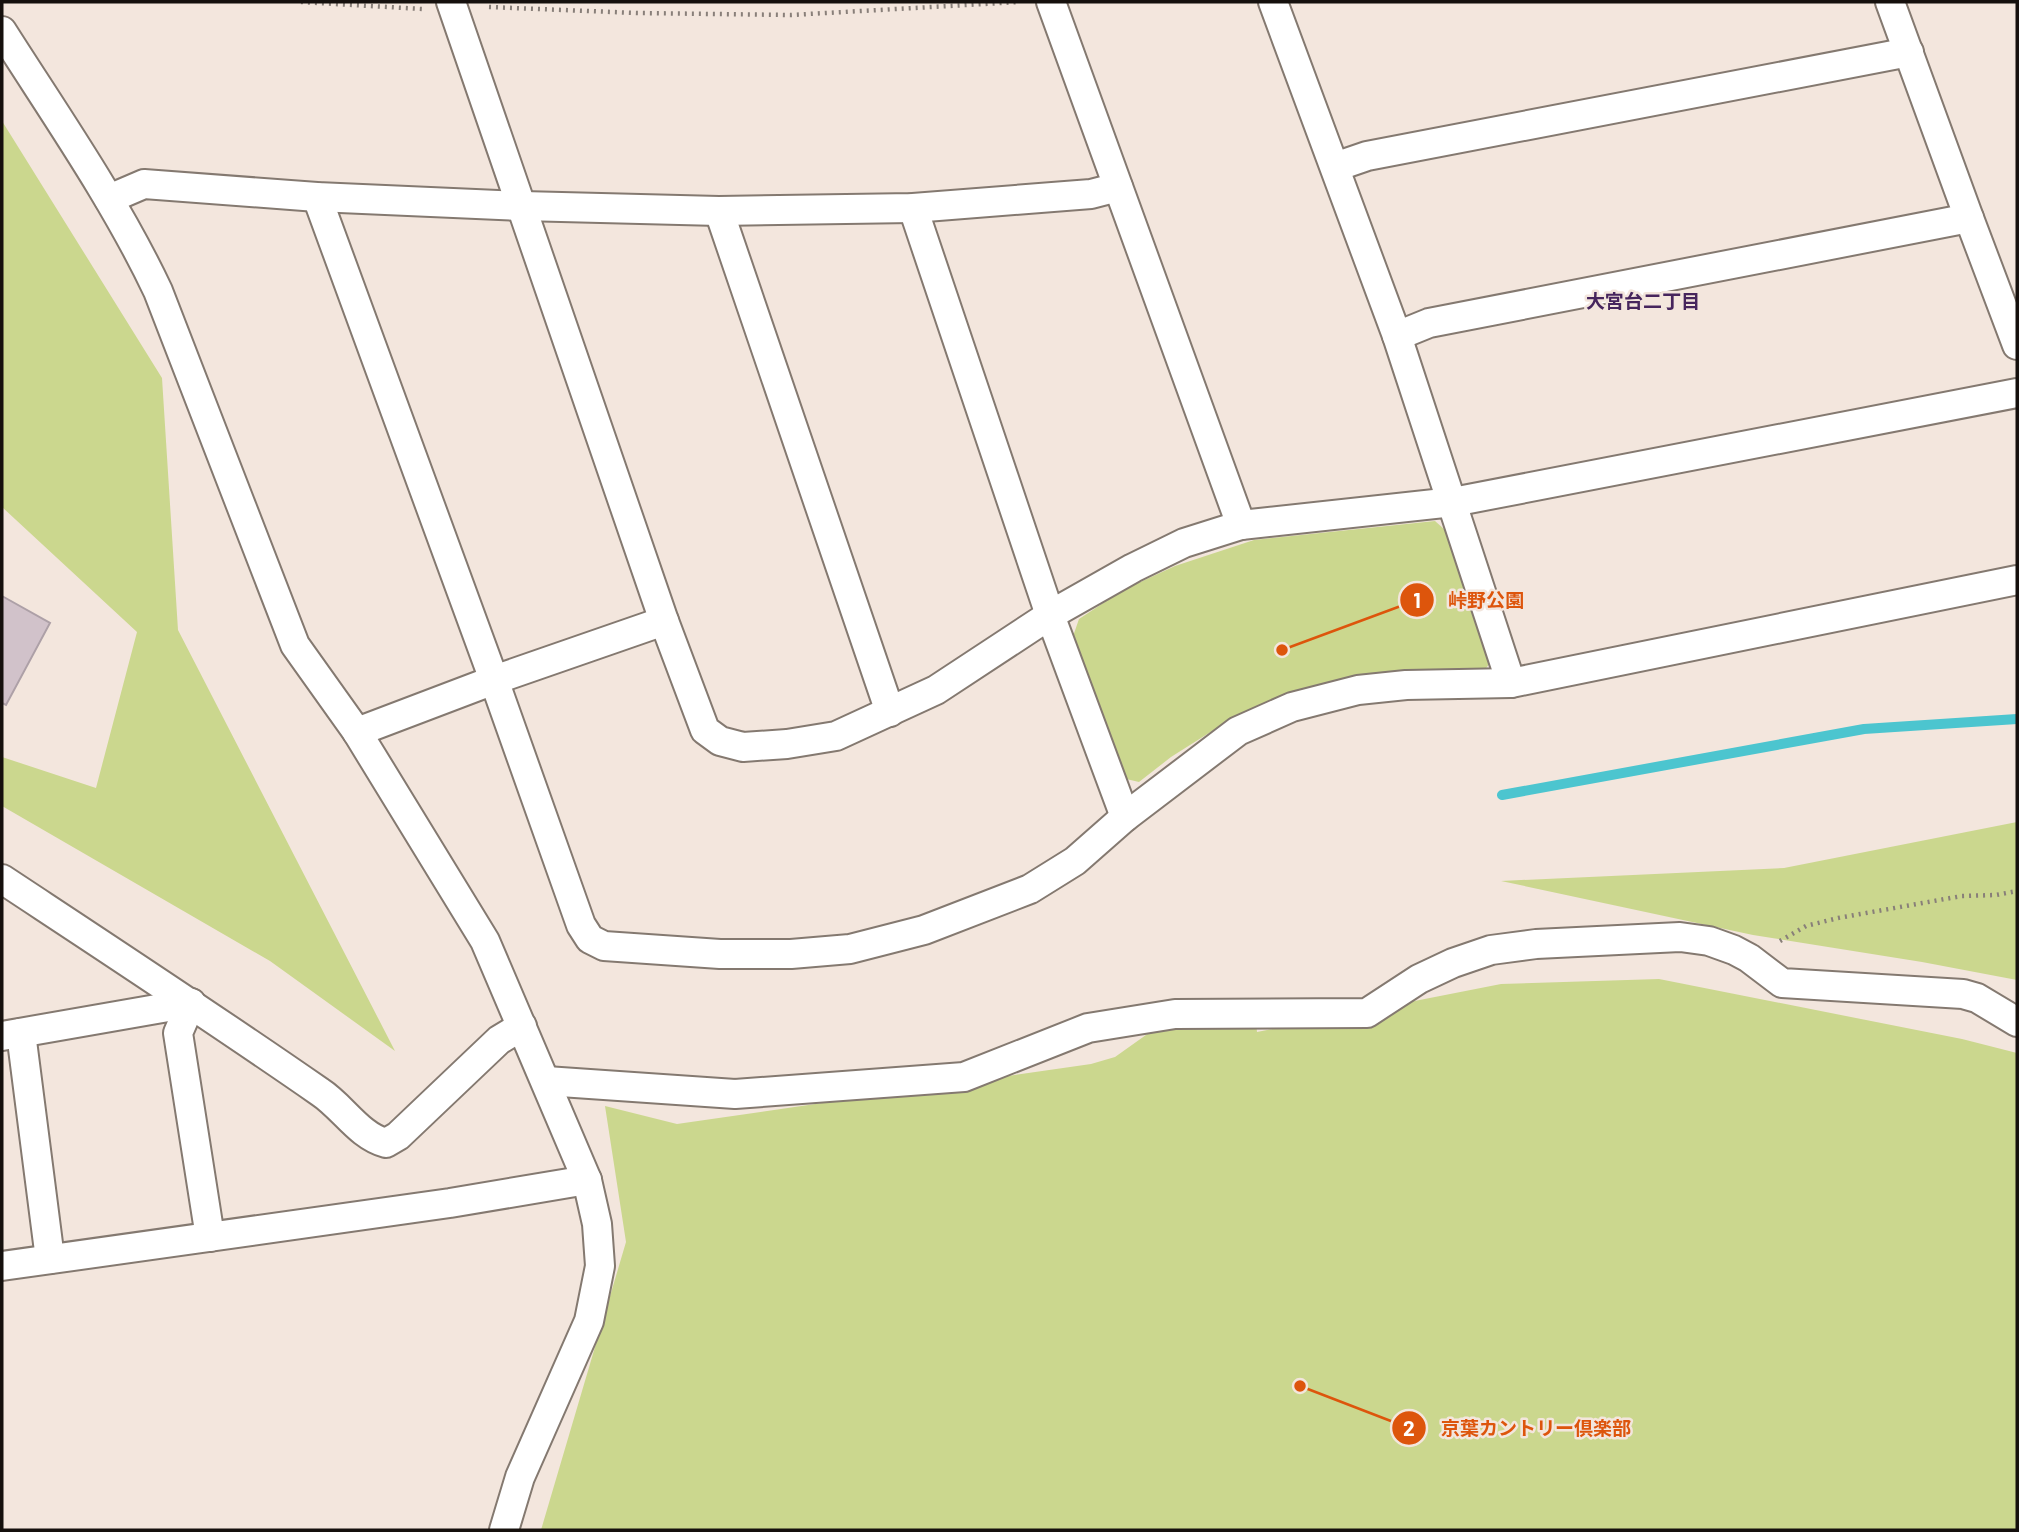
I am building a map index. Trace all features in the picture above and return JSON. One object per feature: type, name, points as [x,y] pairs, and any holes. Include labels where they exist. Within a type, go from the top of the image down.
[{"type":"street","points":[[1051,2],[1241,525]]},
{"type":"street","points":[[1273,2],[1397,336],[1511,683]]},
{"type":"street","points":[[1890,2],[2017,345]]},
{"type":"street","points":[[438,5],[522,206],[664,621],[705,730],[720,741],[743,747],[787,744],[836,736],[890,712],[936,690],[1050,615],[1133,568],[1184,544],[1241,525],[1452,502],[2017,393]]},
{"type":"street","points":[[2,31],[139,249],[158,291],[295,645],[357,732],[485,941],[587,1180],[597,1224],[600,1266],[589,1321],[520,1476],[504,1530]]},
{"type":"street","points":[[1335,167],[1367,156],[1909,52]]},
{"type":"street","points":[[109,198],[144,184],[317,197],[719,211],[914,208],[1091,194],[1118,187]]},
{"type":"street","points":[[317,197],[581,925],[590,939],[604,946],[720,954],[792,954],[850,949],[924,930],[1030,889],[1075,861],[1125,817],[1238,731],[1292,706],[1358,690],[1406,685],[1511,683],[2017,580]]},
{"type":"street","points":[[914,208],[1050,615],[1125,817]]},
{"type":"street","points":[[719,211],[890,712]]},
{"type":"street","points":[[1397,336],[1429,323],[1969,218]]},
{"type":"street","points":[[357,732],[494,680],[664,621]]},
{"type":"street","points":[[2,879],[328,1097],[374,1140],[386,1143],[398,1136],[499,1040],[522,1026]]},
{"type":"street","points":[[546,1081],[735,1094],[964,1077],[1088,1028],[1175,1014],[1367,1013],[1419,979],[1491,950],[1536,944],[1680,937],[1709,941],[1749,958],[1782,983],[1963,994],[1977,998],[2017,1022]]},
{"type":"street","points":[[50,1259],[12,1034],[191,1003]]},
{"type":"street","points":[[191,1003],[178,1033],[210,1237]]},
{"type":"street","points":[[2,1266],[450,1203],[587,1180]]},
{"type":"path","points":[[301,2],[438,5]]},
{"type":"path","points":[[489,8],[791,15],[1028,2]]},
{"type":"path","points":[[1749,958],[1806,926],[1962,896],[2017,891]]},
{"type":"green space","points":[[2,121],[162,378],[178,630],[395,1051],[270,961],[2,806],[2,757],[96,788],[137,632],[2,507]]},
{"type":"green space","points":[[1435,521],[1453,537],[1495,656],[1484,671],[1283,699],[1220,726],[1171,757],[1139,782],[1122,778],[1070,645],[1079,619],[1123,590],[1175,566],[1254,540]]},
{"type":"green space","points":[[2017,822],[2017,980],[1753,935],[1501,881],[1784,868]]},
{"type":"green space","points":[[1659,979],[1962,1039],[2017,1053],[2017,1530],[541,1530],[626,1242],[605,1106],[677,1124],[1091,1064],[1115,1057],[1153,1030],[1255,1012],[1257,1032],[1501,984]]},
{"type":"building","points":[[2,596],[50,623],[6,705],[2,703]]},
{"type":"waterway","points":[[1502,795],[1864,729],[2017,719]]},
{"type":"place","name":"峠野公園","points":[[1282,650]]},
{"type":"place","name":"京葉カントリー倶楽部","points":[[1300,1386]]},
{"type":"district","name":"大宮台二丁目","points":[[1643,301]]}]
